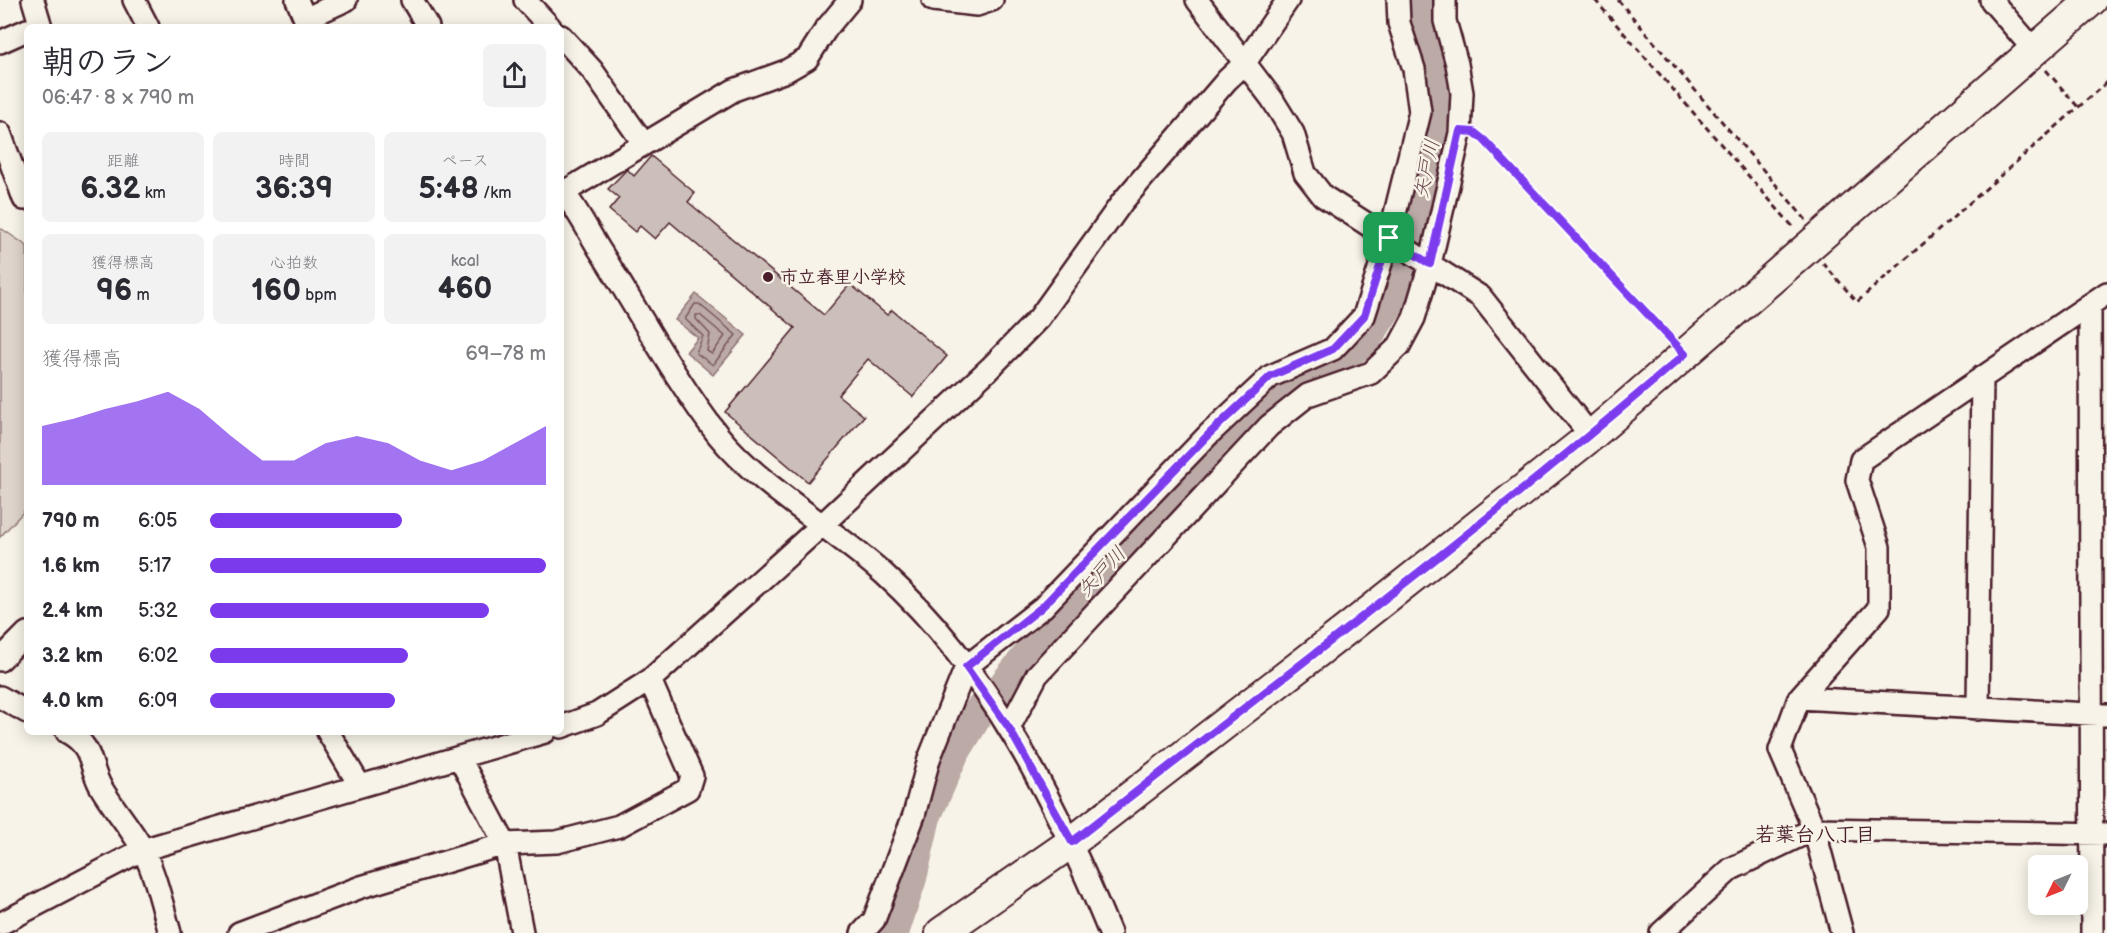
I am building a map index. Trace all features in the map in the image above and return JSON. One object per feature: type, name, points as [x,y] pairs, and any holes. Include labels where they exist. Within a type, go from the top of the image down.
[{"type":"street","points":[[33,0],[36,24]]},
{"type":"street","points":[[134,0],[146,24]]},
{"type":"street","points":[[280,0],[304,15],[346,0]]},
{"type":"street","points":[[412,0],[426,24]]},
{"type":"street","points":[[525,0],[547,24]]},
{"type":"street","points":[[564,191],[734,90],[786,71],[807,59],[826,29],[850,0]]},
{"type":"street","points":[[933,0],[977,5],[992,0]]},
{"type":"street","points":[[1197,0],[1272,99],[1293,133],[1305,173],[1323,196],[1481,297],[1591,436]]},
{"type":"street","points":[[564,726],[597,714],[650,680],[823,524],[990,368],[1038,318],[1123,201],[1227,80],[1244,64],[1288,0]]},
{"type":"street","points":[[862,933],[874,920],[914,815],[940,729],[971,673],[1042,607],[1209,434],[1271,376],[1333,349],[1364,316],[1389,238],[1420,112],[1414,69],[1399,23],[1398,0]]},
{"type":"street","points":[[1009,728],[1037,675],[1269,426],[1308,396],[1371,373],[1399,346],[1414,318],[1430,264],[1460,131],[1462,93],[1445,21],[1445,0]]},
{"type":"street","points":[[1991,0],[2032,52]]},
{"type":"street","points":[[941,933],[1072,842],[1346,630],[1591,436],[2092,0]]},
{"type":"street","points":[[0,42],[24,32]]},
{"type":"street","points":[[564,39],[592,70],[644,144]]},
{"type":"street","points":[[1,139],[24,199]]},
{"type":"street","points":[[564,195],[719,435],[756,471],[883,573],[917,606],[971,673],[1009,728],[1072,842],[1110,933]]},
{"type":"street","points":[[2092,933],[2099,834],[2099,299]]},
{"type":"street","points":[[1842,933],[1815,829],[1780,750],[1799,698],[1880,608],[1879,547],[1857,480],[1861,460],[2099,299]]},
{"type":"street","points":[[1978,709],[1982,377]]},
{"type":"street","points":[[0,660],[24,636]]},
{"type":"street","points":[[239,933],[361,886],[505,844],[557,842],[619,826],[688,789],[692,776],[650,680]]},
{"type":"street","points":[[0,697],[24,710]]},
{"type":"street","points":[[1799,698],[2099,715]]},
{"type":"street","points":[[72,735],[90,754],[100,786],[142,850],[157,886],[170,933]]},
{"type":"street","points":[[330,735],[360,786]]},
{"type":"street","points":[[0,924],[142,850],[535,735]]},
{"type":"street","points":[[459,757],[505,844],[522,932]]},
{"type":"street","points":[[1661,933],[1731,869],[1815,829],[2099,834]]},
{"type":"path","points":[[1595,0],[1815,242]]},
{"type":"path","points":[[1618,0],[1815,242],[1857,302],[2107,82]]},
{"type":"path","points":[[2032,52],[2078,107]]},
{"type":"path","points":[[1460,131],[1474,132],[1484,140],[1685,354]]},
{"type":"shaded area","points":[[2,229],[24,244],[24,511],[0,537],[0,231]]},
{"type":"water","points":[[696,294],[746,335],[713,375],[686,352],[698,338],[675,320]]},
{"type":"building","points":[[651,156],[695,193],[688,202],[824,315],[850,284],[887,315],[892,310],[947,356],[913,397],[868,359],[838,395],[864,416],[808,482],[725,412],[795,328],[670,222],[655,239],[640,226],[635,232],[609,210],[619,198],[608,189],[627,169],[634,176]]},
{"type":"waterway","name":"矢戸川","points":[[893,933],[911,878],[925,817],[952,756],[980,710],[1002,688],[1052,626],[1277,387],[1329,364],[1364,342],[1402,283],[1443,97],[1425,41],[1420,0]]},
{"type":"place","name":"市立春里小学校","points":[[768,277]]},
{"type":"district","name":"若葉台八丁目","points":[[1815,835]]},
{"type":"route","points":[[1460,131],[1474,132],[1685,354],[1591,436],[1346,630],[1072,842],[1009,728],[966,667],[1042,607],[1209,434],[1271,376],[1333,349],[1364,316],[1389,238],[1430,264],[1460,131]]}]
